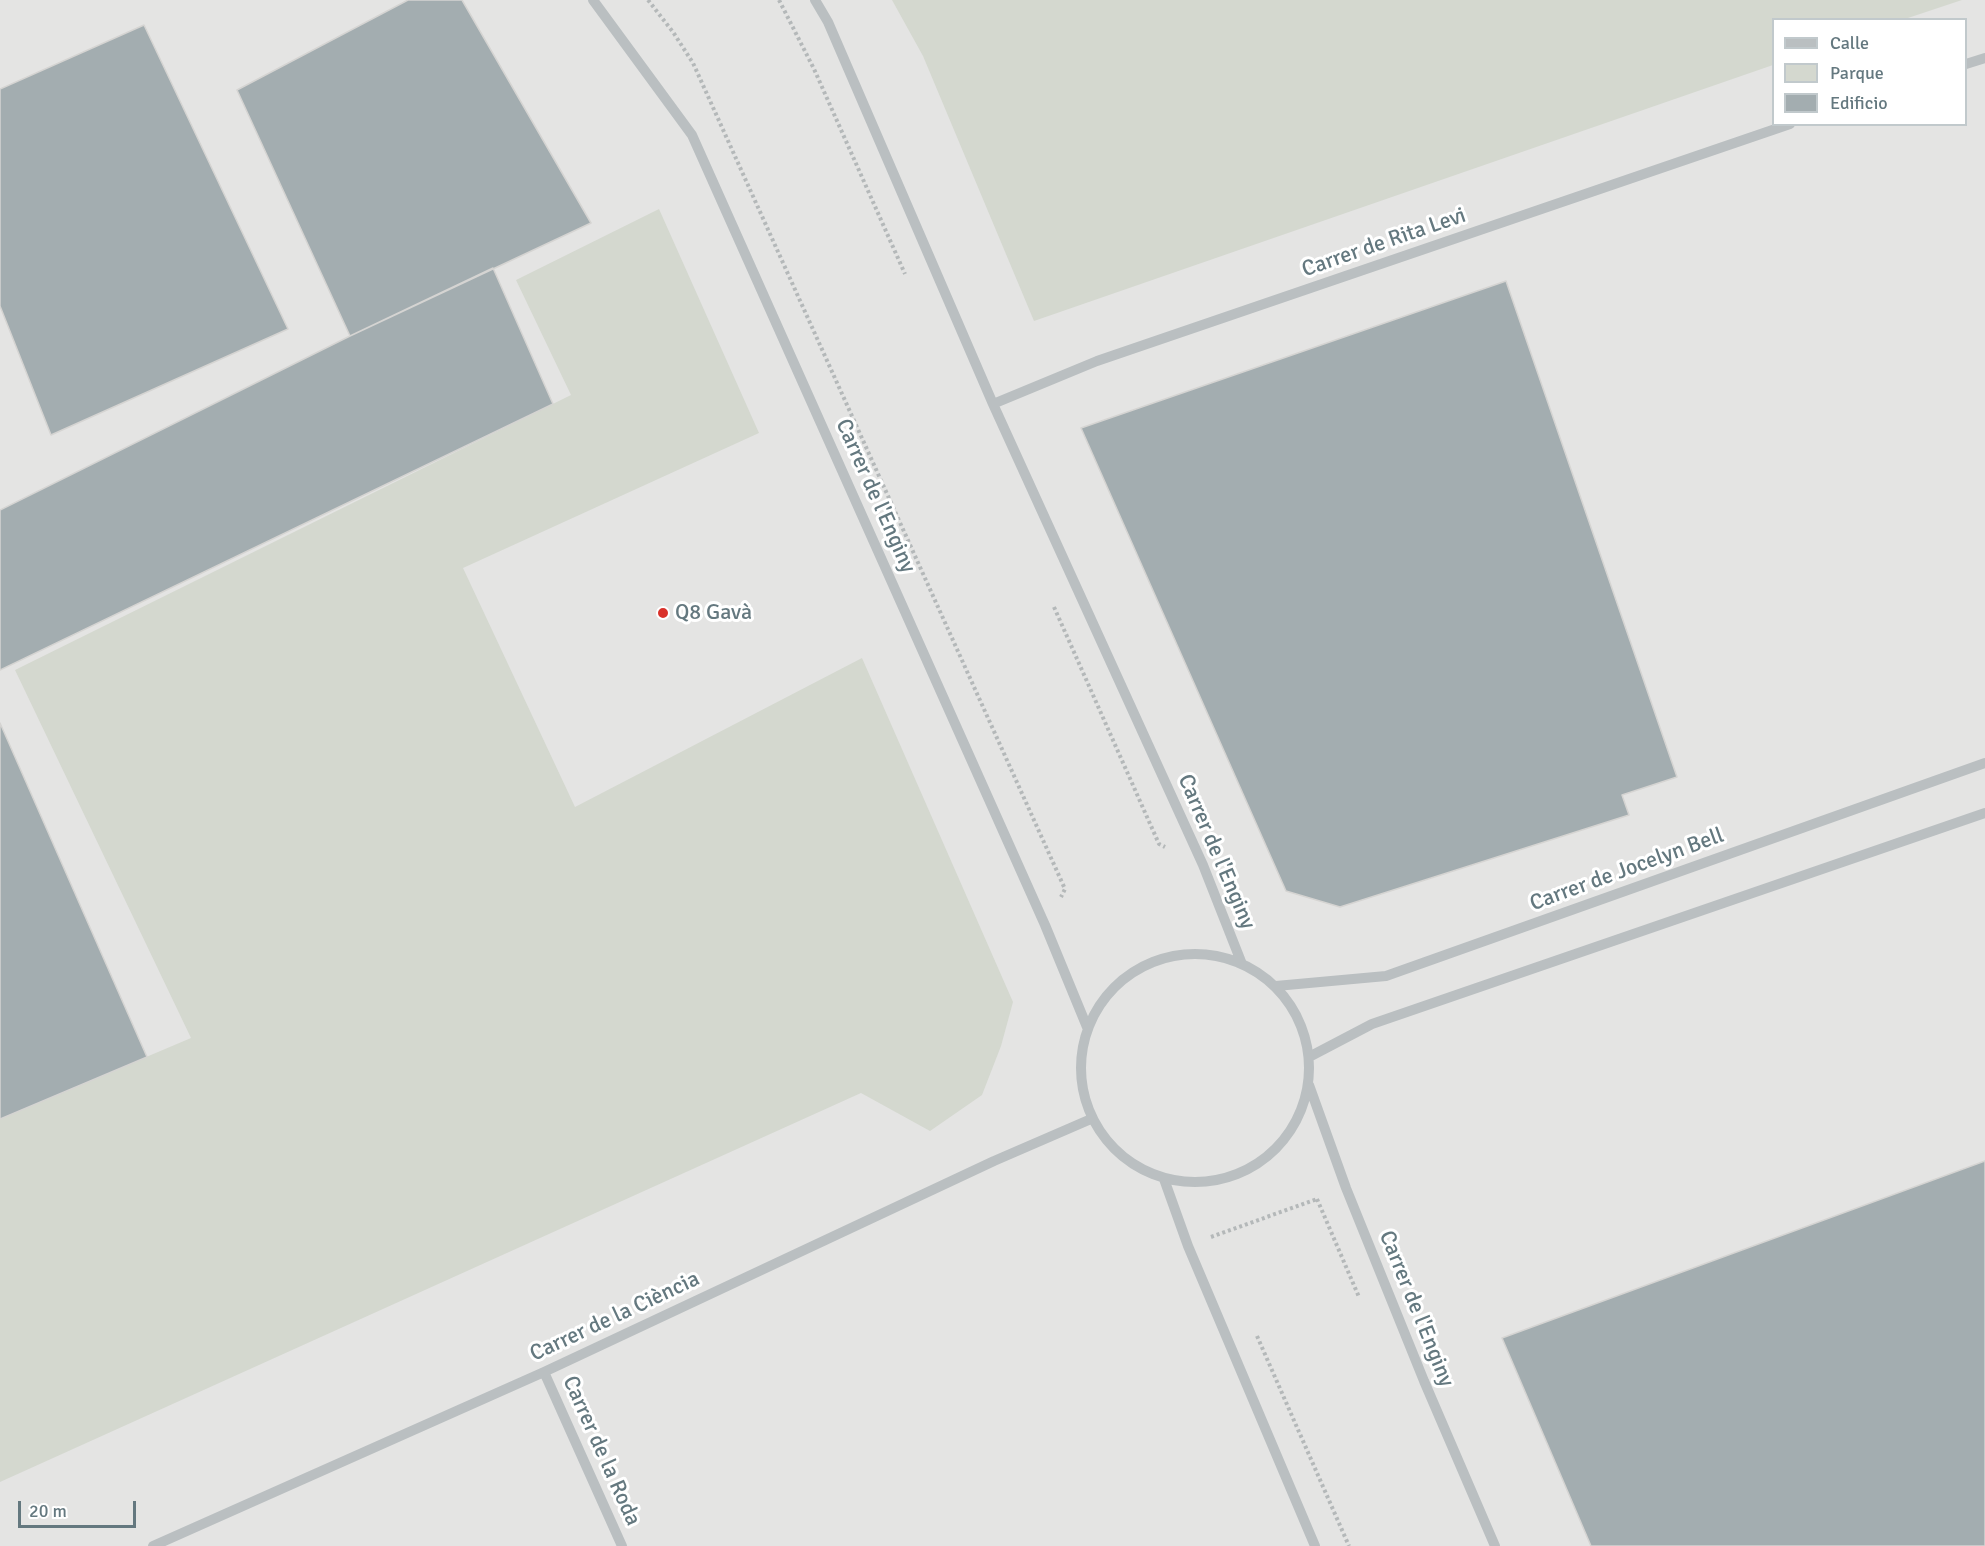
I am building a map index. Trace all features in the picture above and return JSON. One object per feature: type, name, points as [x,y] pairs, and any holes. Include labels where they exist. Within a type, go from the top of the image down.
[{"type":"street","name":"Carrer de l'Enginy","points":[[593,0],[692,135],[1045,925],[1087,1027]]},
{"type":"street","name":"Carrer de l'Enginy","points":[[815,0],[828,22],[993,404],[1198,854],[1242,964]]},
{"type":"street","points":[[1967,63],[1985,58]]},
{"type":"street","name":"Carrer de Rita Levi","points":[[993,404],[1098,361],[1784,126]]},
{"type":"street","name":"Carrer de Jocelyn Bell","points":[[1276,986],[1386,976],[1985,763]]},
{"type":"street","points":[[1309,1057],[1372,1024],[1985,813]]},
{"type":"street","points":[[1185,954],[1242,964],[1276,986],[1298,1018],[1309,1057],[1309,1085],[1296,1122],[1281,1144],[1250,1169],[1204,1183],[1164,1179],[1140,1169],[1109,1144],[1091,1119],[1079,1066],[1087,1027],[1114,986],[1147,963],[1185,954]]},
{"type":"street","name":"Carrer de l'Enginy","points":[[1309,1085],[1346,1188],[1424,1381],[1495,1546]]},
{"type":"street","name":"Carrer de la Ciència","points":[[153,1546],[544,1372],[983,1166],[1091,1119]]},
{"type":"street","points":[[1164,1179],[1188,1246],[1315,1546]]},
{"type":"street","name":"Carrer de la Roda","points":[[544,1372],[622,1546]]},
{"type":"path","points":[[648,0],[693,63],[1065,889],[1045,925]]},
{"type":"path","points":[[1188,1246],[1346,1188]]},
{"type":"path","points":[[1256,1332],[1349,1546]]},
{"type":"shaded area","points":[[0,0],[1985,0],[1985,1546],[0,1546]]},
{"type":"green space","points":[[892,0],[1962,0],[1908,18],[1772,18],[1772,65],[1034,321],[923,56]]},
{"type":"green space","points":[[659,209],[759,433],[463,568],[575,807],[862,658],[1013,1002],[1001,1046],[982,1095],[930,1131],[861,1093],[0,1482],[0,1119],[191,1038],[15,670],[571,395],[516,280]]},
{"type":"building","points":[[408,0],[462,0],[591,223],[350,336],[237,90]]},
{"type":"building","points":[[144,25],[288,329],[51,435],[0,306],[0,89]]},
{"type":"building","points":[[493,268],[553,404],[0,670],[0,510],[350,336]]},
{"type":"building","points":[[1506,281],[1677,777],[1622,795],[1629,815],[1340,907],[1286,891],[1081,428]]},
{"type":"building","points":[[0,723],[147,1057],[0,1119]]},
{"type":"building","points":[[1985,1161],[1985,1546],[1591,1546],[1502,1338]]},
{"type":"place","name":"Q8 Gavà","points":[[663,613]]}]
